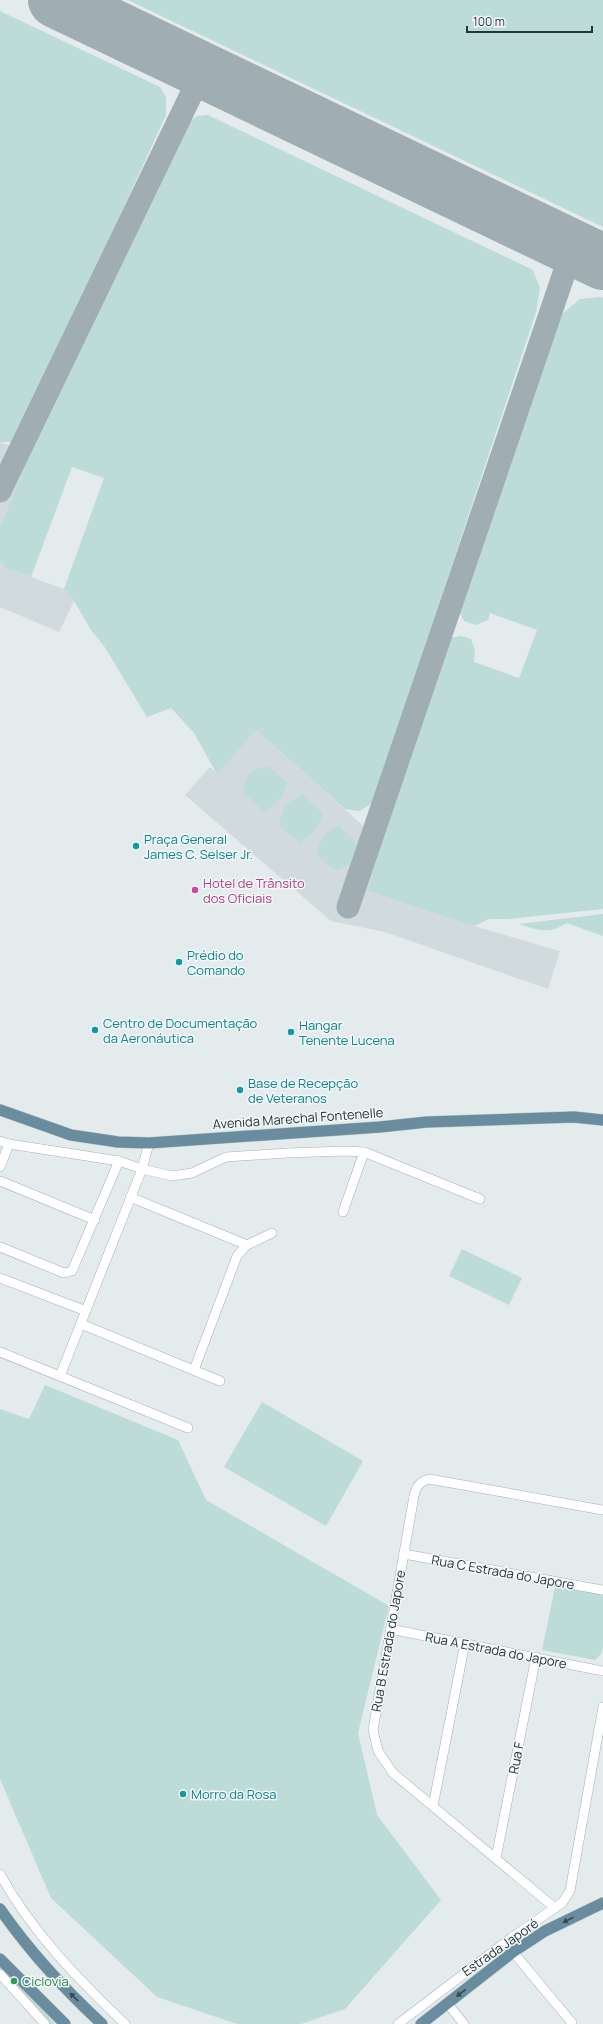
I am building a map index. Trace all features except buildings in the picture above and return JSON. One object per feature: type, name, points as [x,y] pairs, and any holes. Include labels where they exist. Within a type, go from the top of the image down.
[{"type":"main road","name":"Avenida Marechal Fontenelle","points":[[0,1110],[71,1135],[118,1142],[149,1143],[380,1127],[427,1122],[574,1117],[603,1120]]},
{"type":"main road","name":"Estrada Japoré","points":[[421,2024],[513,1952],[545,1931],[603,1903]]},
{"type":"main road","points":[[0,1909],[18,1935],[49,1973],[102,2024]]},
{"type":"main road","points":[[0,1959],[65,2024]]},
{"type":"street","points":[[0,1167],[4,1143],[118,1161],[142,1169],[172,1176],[192,1173],[226,1157],[287,1153],[346,1151],[364,1152],[480,1199]]},
{"type":"street","points":[[60,1376],[142,1169],[149,1143]]},
{"type":"street","points":[[343,1212],[364,1152]]},
{"type":"street","points":[[0,1248],[64,1273],[68,1273],[75,1267],[118,1161]]},
{"type":"street","points":[[0,1181],[95,1220]]},
{"type":"street","points":[[130,1197],[247,1245]]},
{"type":"street","points":[[194,1370],[237,1256],[247,1245],[272,1233]]},
{"type":"street","points":[[0,1278],[86,1311]]},
{"type":"street","points":[[81,1324],[220,1381]]},
{"type":"street","points":[[0,1352],[188,1428]]},
{"type":"street","name":"Rua B Estrada do Japore","points":[[555,1908],[393,1773],[381,1758],[374,1740],[373,1730],[416,1488],[420,1483],[429,1479],[603,1510]]},
{"type":"street","name":"Rua C Estrada do Japore","points":[[404,1554],[603,1590]]},
{"type":"street","name":"Rua A Estrada do Japore","points":[[390,1629],[603,1671]]},
{"type":"street","points":[[432,1806],[465,1643]]},
{"type":"street","name":"Rua F","points":[[496,1858],[536,1657]]},
{"type":"street","points":[[398,2024],[511,1938],[555,1908],[567,1897],[570,1891],[603,1707]]},
{"type":"street","points":[[0,1874],[11,1894],[37,1930],[94,1994],[125,2024]]},
{"type":"street","points":[[513,1952],[572,2022]]},
{"type":"street","points":[[0,1974],[45,2024]]},
{"type":"street","points":[[447,2003],[464,2024]]},
{"type":"shaded area","points":[[0,442],[30,453],[0,527]]},
{"type":"shaded area","points":[[0,561],[5,568],[64,589],[74,601],[59,632],[0,607]]},
{"type":"shaded area","points":[[256,730],[379,840],[368,891],[474,926],[560,951],[548,989],[385,932],[331,921],[185,795],[210,767],[217,773]]},
{"type":"green space","points":[[128,0],[603,0],[603,227]]},
{"type":"green space","points":[[0,11],[160,87],[166,97],[166,115],[18,438],[11,442],[0,442]]},
{"type":"green space","points":[[208,115],[533,270],[540,288],[536,312],[373,803],[359,811],[345,809],[256,730],[217,774],[194,733],[171,708],[147,717],[104,646],[91,630],[74,601],[64,589],[104,478],[72,467],[31,577],[5,568],[0,561],[0,527],[30,453],[185,125],[197,116]]},
{"type":"green space","points":[[603,298],[603,909],[508,919],[489,919],[474,926],[368,891],[379,840],[449,638],[461,636],[471,639],[475,651],[474,662],[519,678],[537,630],[490,613],[488,620],[476,625],[464,621],[459,611],[561,315],[580,299]]},
{"type":"green space","points":[[268,766],[287,783],[279,800],[263,811],[243,792],[247,777],[257,769]]},
{"type":"green space","points":[[303,795],[323,814],[314,830],[300,842],[279,825],[281,814],[286,806],[293,800]]},
{"type":"green space","points":[[339,826],[355,841],[358,852],[349,865],[337,871],[316,855],[323,837]]},
{"type":"green space","points":[[603,914],[603,936],[567,923],[560,927],[548,930],[519,924]]},
{"type":"green space","points":[[462,1249],[522,1278],[509,1305],[449,1276]]},
{"type":"green space","points":[[45,1385],[178,1440],[206,1500],[389,1606],[358,1733],[377,1815],[441,1900],[345,2009],[301,2024],[237,2024],[157,1997],[51,1898],[0,1779],[0,1409],[29,1419]]},
{"type":"green space","points":[[262,1402],[363,1461],[326,1526],[224,1467]]},
{"type":"green space","points":[[555,1587],[603,1594],[603,1647],[601,1654],[595,1660],[542,1650]]},
{"type":"green space","name":"Ciclovia","points":[[0,1959],[55,2024],[50,2024],[0,1969]]},
{"type":"taxiway","points":[[0,491],[203,70]]},
{"type":"taxiway","points":[[348,907],[573,247]]},
{"type":"runway","points":[[56,0],[603,262]]},
{"type":"place","name":"Praça General James C. Selser Jr.","points":[[136,846]]},
{"type":"place","name":"Hotel de Trânsito dos Oficiais","points":[[195,890]]},
{"type":"place","name":"Prédio do Comando","points":[[179,962]]},
{"type":"place","name":"Centro de Documentação da Aeronáutica","points":[[95,1030]]},
{"type":"place","name":"Hangar Tenente Lucena","points":[[291,1032]]},
{"type":"place","name":"Base de Recepção de Veteranos","points":[[240,1090]]},
{"type":"place","name":"Morro da Rosa","points":[[183,1794]]},
{"type":"place","name":"Ciclovia","points":[[14,1981]]}]
